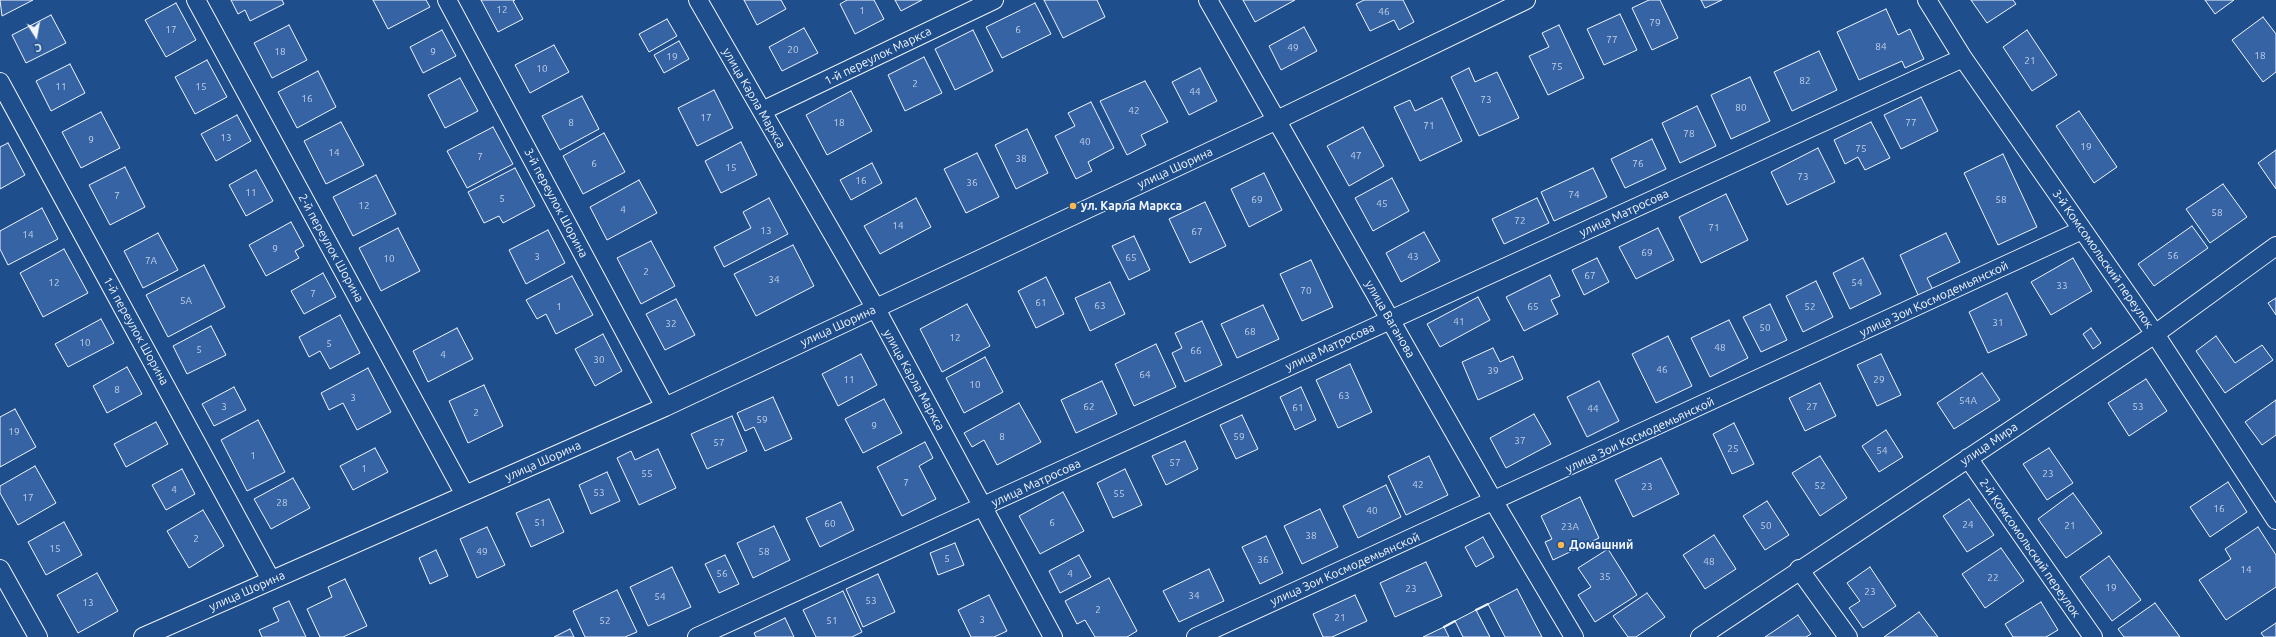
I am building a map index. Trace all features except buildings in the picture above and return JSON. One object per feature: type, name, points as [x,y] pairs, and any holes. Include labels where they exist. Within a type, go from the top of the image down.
[{"type":"street","name":"2-й переулок Шорина","points":[[196,0],[465,495]]},
{"type":"street","name":"3-й переулок Шорина","points":[[447,0],[665,407]]},
{"type":"street","name":"улица Карла Маркса","points":[[698,0],[876,309],[1053,637]]},
{"type":"street","name":"1-й переулок Маркса","points":[[762,111],[994,0]]},
{"type":"street","name":"улица Ваганова","points":[[1208,0],[1494,502],[1574,637]]},
{"type":"street","name":"улица Шорина","points":[[143,637],[665,407],[1277,120],[1526,0]]},
{"type":"street","name":"3-й Комсомольский переулок","points":[[1926,0],[1963,58],[2155,334],[2276,520]]},
{"type":"street","name":"улица Матросова","points":[[697,637],[1963,58]]},
{"type":"street","name":"1-й переулок Шорина","points":[[0,82],[271,580]]},
{"type":"street","name":"улица Зои Космодемьянской","points":[[1196,637],[1494,502],[2082,230]]},
{"type":"street","name":"улица Мира","points":[[1700,637],[1799,569],[2155,334],[2276,246]]},
{"type":"street","name":"2-й Комсомольский переулок","points":[[1968,458],[2093,637]]},
{"type":"street","points":[[0,569],[38,637]]},
{"type":"street","points":[[1799,569],[1848,637]]},
{"type":"wall","points":[[1476,610],[1488,604]]},
{"type":"wall","points":[[1444,627],[1455,621]]},
{"type":"place","name":"ул. Карла Маркса","points":[[1073,206]]},
{"type":"place","name":"Домашний","points":[[1561,545]]}]
